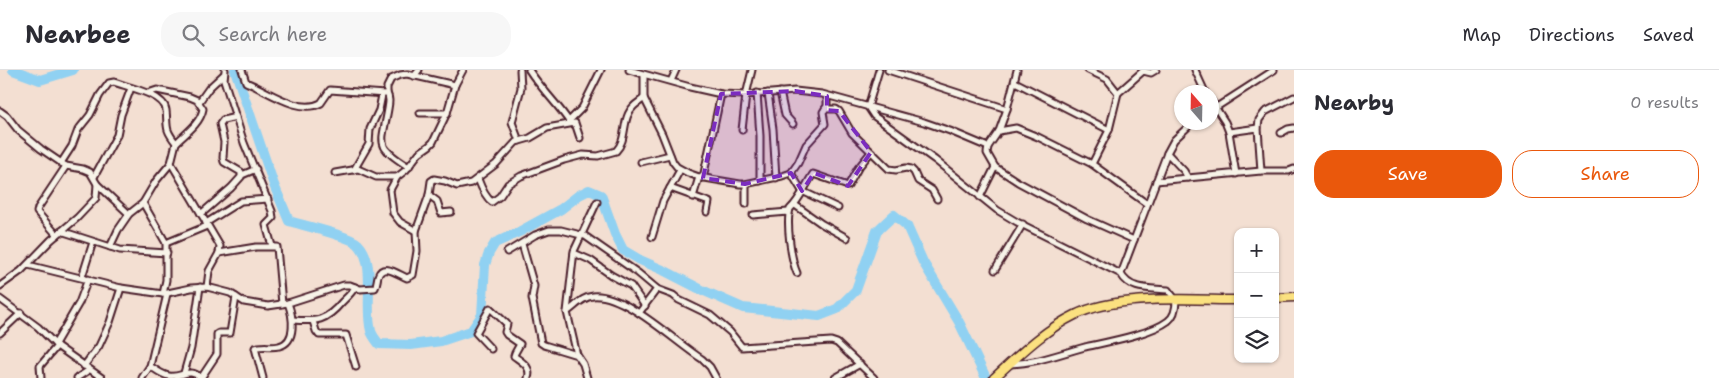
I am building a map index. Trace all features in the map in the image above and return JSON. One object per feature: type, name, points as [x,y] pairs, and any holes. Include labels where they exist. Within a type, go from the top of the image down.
[{"type":"main road","points":[[1279,298],[1294,297]]},
{"type":"main road","points":[[994,378],[1047,332],[1076,314],[1092,308],[1118,303],[1234,300]]},
{"type":"street","points":[[242,70],[246,82],[279,99],[307,106],[321,103],[330,90],[385,94]]},
{"type":"street","points":[[414,76],[419,70]]},
{"type":"street","points":[[416,231],[400,222],[393,213],[390,190],[397,177],[409,167],[419,153],[433,142],[447,113],[455,85],[463,70]]},
{"type":"street","points":[[519,141],[512,122],[521,88],[520,70]]},
{"type":"street","points":[[528,70],[570,122]]},
{"type":"street","points":[[570,122],[582,108],[601,70]]},
{"type":"street","points":[[632,70],[644,75],[721,94],[746,95],[807,92],[827,96],[950,131],[988,147]]},
{"type":"street","points":[[652,77],[654,70]]},
{"type":"street","points":[[671,82],[676,70]]},
{"type":"street","points":[[742,130],[746,95],[752,70]]},
{"type":"street","points":[[868,107],[879,70]]},
{"type":"street","points":[[888,70],[1007,109]]},
{"type":"street","points":[[1017,70],[999,131],[988,147],[987,153],[995,167],[1018,182],[1087,219],[1134,240]]},
{"type":"street","points":[[1088,70],[1107,79],[1118,94]]},
{"type":"street","points":[[1092,164],[1109,130],[1118,94],[1143,71],[1151,73],[1156,70]]},
{"type":"street","points":[[1202,85],[1196,72],[1205,70]]},
{"type":"street","points":[[1219,105],[1274,70]]},
{"type":"street","points":[[200,102],[209,88],[224,72]]},
{"type":"street","points":[[224,72],[244,143],[268,199],[273,216],[266,225],[272,246]]},
{"type":"street","points":[[354,170],[369,144],[370,129],[380,110],[391,79],[400,75],[414,76],[455,85]]},
{"type":"street","points":[[644,75],[644,98],[662,134],[673,162],[680,170],[701,177],[746,184],[791,173],[806,145],[825,124],[823,112],[826,109],[827,96]]},
{"type":"street","points":[[167,253],[120,250],[59,233],[37,212],[64,164],[78,130],[90,116],[107,85],[114,82],[148,94],[162,102],[165,105],[167,129],[176,143]]},
{"type":"street","points":[[1015,82],[1109,130]]},
{"type":"street","points":[[94,177],[117,135],[121,115],[131,88]]},
{"type":"street","points":[[110,247],[118,230],[129,214],[143,203],[156,181],[171,163],[176,143],[198,122],[203,109],[200,102],[190,97],[157,90],[148,94]]},
{"type":"street","points":[[780,92],[785,115],[793,124]]},
{"type":"street","points":[[758,93],[760,181]]},
{"type":"street","points":[[768,93],[773,129],[776,178]]},
{"type":"street","points":[[385,94],[389,102],[383,132],[383,144],[390,155],[409,167]]},
{"type":"street","points":[[692,197],[701,177],[712,141],[721,94]]},
{"type":"street","points":[[1261,171],[1259,120],[1261,116],[1294,97]]},
{"type":"street","points":[[478,178],[482,189],[492,202],[500,196],[508,184],[521,176],[564,160],[587,155],[598,156],[616,151],[624,137],[630,111],[644,98]]},
{"type":"street","points":[[868,107],[874,116],[935,160],[997,210],[1121,274],[1129,284],[1146,289],[1168,290],[1176,300],[1174,315],[1170,320],[1161,325],[1110,342],[1084,347],[1028,364],[1010,364]]},
{"type":"street","points":[[826,109],[836,109],[839,111],[852,133],[889,169],[911,169],[918,181],[930,189],[937,199]]},
{"type":"street","points":[[0,111],[41,149],[64,164],[83,169],[94,177],[97,184],[129,214]]},
{"type":"street","points":[[420,113],[447,113]]},
{"type":"street","points":[[1219,116],[1225,122],[1229,132],[1236,174]]},
{"type":"street","points":[[236,117],[223,120],[220,124],[224,142],[223,158],[224,162],[241,172],[242,175]]},
{"type":"street","points":[[28,264],[121,288],[165,294],[182,289],[206,287],[230,294],[244,302],[268,306],[288,303],[344,286],[375,288],[379,273],[384,269],[389,269],[408,278],[413,275],[417,251],[416,231],[429,195],[432,180],[457,186],[471,183],[496,164],[513,145],[547,128],[570,122],[576,124],[580,138]]},
{"type":"street","points":[[999,131],[1016,128],[1024,130],[1092,164],[1147,204]]},
{"type":"street","points":[[1229,132],[1258,128]]},
{"type":"street","points":[[1281,133],[1294,128]]},
{"type":"street","points":[[1121,274],[1166,153],[1174,140],[1185,130]]},
{"type":"street","points":[[797,272],[791,254],[788,212],[795,205],[814,174],[848,186],[858,168],[871,152]]},
{"type":"street","points":[[1166,153],[1184,171],[1188,178]]},
{"type":"street","points":[[641,162],[670,155]]},
{"type":"street","points":[[171,163],[220,248],[208,271],[206,287]]},
{"type":"street","points":[[980,197],[995,167]]},
{"type":"street","points":[[200,214],[231,188],[242,175],[256,169]]},
{"type":"street","points":[[335,173],[361,169],[376,177],[397,177]]},
{"type":"street","points":[[1156,181],[1261,171],[1289,171],[1294,169]]},
{"type":"street","points":[[652,237],[662,201],[680,170]]},
{"type":"street","points":[[791,173],[802,191],[838,208]]},
{"type":"street","points":[[0,286],[28,264],[77,218],[96,198],[97,184]]},
{"type":"street","points":[[746,184],[746,204]]},
{"type":"street","points":[[670,188],[709,202],[707,212]]},
{"type":"street","points":[[429,195],[437,201],[441,213],[451,212]]},
{"type":"street","points":[[166,243],[206,225],[241,201],[268,199]]},
{"type":"street","points":[[587,378],[583,364],[577,355],[567,312],[574,251],[597,202]]},
{"type":"street","points":[[142,378],[150,366],[165,294],[167,253],[166,243],[143,203]]},
{"type":"street","points":[[795,205],[822,224],[847,238]]},
{"type":"street","points":[[752,215],[788,212]]},
{"type":"street","points":[[995,270],[1023,224]]},
{"type":"street","points":[[508,252],[535,235],[549,230],[561,230],[582,236],[609,252],[657,289],[674,295],[710,315],[730,332],[742,347],[831,341],[837,343],[874,378]]},
{"type":"street","points":[[41,378],[40,366],[56,345],[79,303],[93,242]]},
{"type":"street","points":[[522,244],[534,286],[532,298],[541,343],[577,355]]},
{"type":"street","points":[[219,253],[256,247],[272,246],[278,248],[282,304]]},
{"type":"street","points":[[574,253],[590,260],[631,286],[645,306]]},
{"type":"street","points":[[184,373],[191,348],[200,287]]},
{"type":"street","points":[[78,378],[87,368],[99,346],[110,322],[121,288]]},
{"type":"street","points":[[293,320],[319,321],[332,314],[358,288]]},
{"type":"street","points":[[639,313],[657,289]]},
{"type":"street","points":[[567,312],[580,300],[593,296],[610,298],[639,313],[702,360],[710,367],[716,378]]},
{"type":"street","points":[[150,366],[167,376],[194,373],[201,378],[217,354],[217,334],[230,333],[236,297]]},
{"type":"street","points":[[0,299],[21,313],[56,345],[102,378]]},
{"type":"street","points":[[263,378],[255,348],[258,346],[277,346],[286,342],[290,336],[293,320],[288,303]]},
{"type":"street","points":[[491,349],[476,333],[490,308],[507,324],[505,332],[507,335],[520,344],[514,354],[530,371],[528,378]]},
{"type":"street","points":[[0,333],[21,313]]},
{"type":"street","points":[[313,321],[319,335],[346,335],[356,367]]},
{"type":"street","points":[[835,378],[860,364]]},
{"type":"highlighted area","points":[[795,91],[827,96],[827,110],[839,111],[871,152],[848,186],[814,173],[802,191],[791,173],[745,184],[703,178],[721,94]]},
{"type":"waterway","points":[[13,70],[40,80],[73,70]]},
{"type":"waterway","points":[[235,70],[274,185],[289,221],[346,238],[358,244],[364,252],[369,273],[369,321],[374,338],[379,344],[411,345],[441,341],[471,331],[482,315],[485,265],[495,243],[561,209],[589,190],[601,195],[623,250],[640,260],[743,308],[819,316],[837,309],[856,290],[877,231],[894,215],[907,226],[923,262],[959,322],[986,378]]}]
